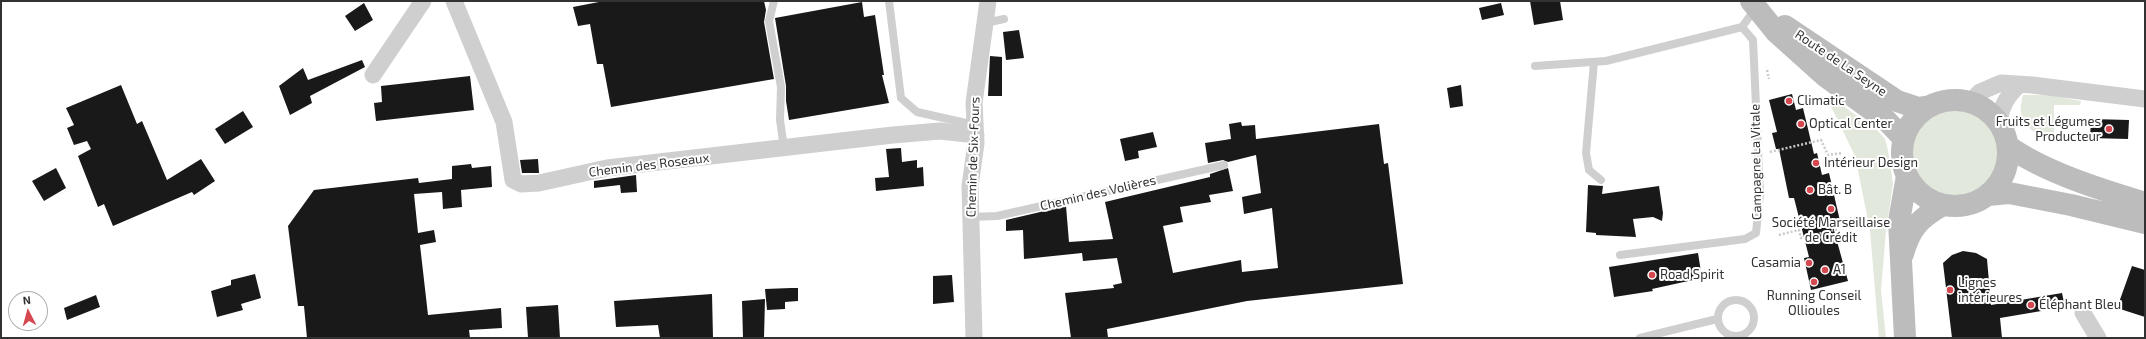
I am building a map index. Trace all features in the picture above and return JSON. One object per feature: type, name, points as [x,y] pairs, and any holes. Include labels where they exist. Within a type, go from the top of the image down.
[{"type":"main road","name":"Route de La Seyne","points":[[1754,4],[1897,101],[1918,108],[1930,106]]},
{"type":"main road","name":"Route de La Seyne","points":[[1754,4],[1776,32],[1825,76],[1887,121],[1904,139]]},
{"type":"main road","points":[[1988,196],[2002,179],[2009,158],[2005,133],[1998,121],[1991,112],[1970,101],[1950,100],[1930,106],[1914,120],[1904,139],[1902,158],[1907,176],[1922,194],[1943,205],[1958,206],[1974,203],[1988,196],[2009,193],[2071,205],[2145,223]]},
{"type":"main road","points":[[2008,146],[2034,162],[2082,182],[2145,203]]},
{"type":"main road","points":[[1905,338],[1900,221],[1907,176]]},
{"type":"main road","points":[[1901,262],[1908,238],[1917,223],[1943,205]]},
{"type":"street","points":[[373,75],[423,1]]},
{"type":"street","name":"Chemin des Roseaux","points":[[454,1],[504,122],[513,180],[521,184],[539,183],[607,168],[940,131],[976,130]]},
{"type":"street","name":"Chemin de Six-Fours","points":[[974,338],[970,186],[976,130],[974,103],[988,1]]},
{"type":"street","points":[[1970,101],[1980,92],[2001,83],[2145,99]]},
{"type":"street","points":[[1998,121],[2002,106],[2009,94],[2019,85]]},
{"type":"street","points":[[2084,313],[2098,338]]},
{"type":"lane","points":[[774,1],[769,21],[781,87],[780,120],[784,148]]},
{"type":"lane","points":[[889,1],[901,98],[917,112],[976,130]]},
{"type":"lane","points":[[1535,66],[1606,62],[1742,27],[1754,4]]},
{"type":"lane","points":[[985,23],[1004,19]]},
{"type":"lane","name":"Campagne La Vitale","points":[[1620,255],[1745,239],[1756,233],[1760,194],[1753,40],[1742,27]]},
{"type":"lane","points":[[1594,62],[1586,153],[1589,170],[1601,180]]},
{"type":"lane","name":"Chemin des Volières","points":[[971,217],[997,216],[1072,202],[1224,164]]},
{"type":"lane","points":[[1737,300],[1748,305],[1752,309],[1754,321],[1752,327],[1744,335],[1732,336],[1721,330],[1717,319],[1721,307],[1726,303],[1737,300]]},
{"type":"lane","points":[[1640,338],[1717,319]]},
{"type":"path","points":[[1770,152],[1821,140],[1828,155],[1842,152]]},
{"type":"path","points":[[1779,235],[1799,230],[1802,238],[1838,229],[1844,220],[1858,217]]},
{"type":"shaded area","points":[[2023,95],[2050,95],[2081,101],[2080,105],[2054,105],[2054,142],[2038,134],[2026,125],[2021,113]]},
{"type":"shaded area","points":[[1826,96],[1835,100],[1878,131],[1885,139],[1888,150],[1893,184],[1886,231],[1881,290],[1886,338],[1879,338],[1870,230],[1855,156]]},
{"type":"shaded area","points":[[1955,100],[1975,104],[1993,115],[2004,133],[2008,153],[2004,173],[1993,191],[1975,202],[1955,206],[1935,202],[1917,191],[1906,173],[1902,153],[1906,133],[1917,115],[1935,104]]},
{"type":"building","points":[[604,1],[764,1],[766,10],[764,22],[774,79],[611,107],[603,64],[597,64],[590,24],[578,26],[573,7]]},
{"type":"building","points":[[1530,1],[1560,1],[1563,20],[1534,25]]},
{"type":"building","points":[[862,2],[864,17],[875,15],[884,75],[882,75],[889,103],[789,120],[786,101],[786,86],[775,18]]},
{"type":"building","points":[[364,3],[373,20],[355,31],[345,16]]},
{"type":"building","points":[[1501,3],[1504,15],[1482,20],[1479,8]]},
{"type":"building","points":[[1019,30],[1024,58],[1006,60],[1003,32]]},
{"type":"building","points":[[990,56],[1002,57],[1002,96],[988,96]]},
{"type":"building","points":[[362,60],[365,67],[310,96],[312,103],[290,115],[279,86],[303,68],[308,80]]},
{"type":"building","points":[[470,76],[474,110],[376,121],[374,103],[382,102],[381,86]]},
{"type":"building","points":[[121,85],[137,124],[142,121],[167,180],[201,159],[215,181],[194,195],[192,192],[113,226],[104,204],[98,207],[78,156],[91,149],[87,141],[74,145],[67,128],[74,125],[66,108]]},
{"type":"building","points":[[1461,85],[1463,106],[1450,108],[1447,88]]},
{"type":"building","points":[[1792,94],[1796,110],[1803,108],[1814,154],[1817,153],[1822,175],[1829,173],[1840,221],[1832,223],[1848,281],[1811,290],[1804,258],[1809,257],[1794,198],[1789,198],[1779,149],[1776,149],[1772,133],[1777,132],[1769,100]]},
{"type":"building","points":[[243,111],[253,127],[225,144],[215,129]]},
{"type":"building","name":"Fruits et Légumes Producteur","points":[[2091,119],[2129,120],[2128,139],[2090,138]]},
{"type":"building","points":[[1241,122],[1242,126],[1255,125],[1256,139],[1379,124],[1384,164],[1388,163],[1403,284],[1247,301],[1107,329],[1108,338],[1071,338],[1065,293],[1114,288],[1113,285],[1122,283],[1117,258],[1083,261],[1082,253],[1024,259],[1023,230],[1006,231],[1006,220],[1066,206],[1069,242],[1113,239],[1105,202],[1210,177],[1210,174],[1228,168],[1233,191],[1209,195],[1211,202],[1180,207],[1183,222],[1163,226],[1173,273],[1241,260],[1242,272],[1278,268],[1272,208],[1244,214],[1242,197],[1261,193],[1256,155],[1228,162],[1223,160],[1208,163],[1205,143],[1231,139],[1229,124]]},
{"type":"building","points":[[1153,132],[1157,147],[1138,151],[1139,158],[1125,161],[1120,139]]},
{"type":"building","points":[[901,148],[902,162],[917,160],[917,168],[923,167],[924,186],[876,191],[875,178],[889,177],[886,149]]},
{"type":"building","points":[[538,159],[539,173],[522,173],[520,160]]},
{"type":"building","points":[[471,164],[472,168],[491,166],[492,187],[461,190],[462,207],[443,209],[442,192],[414,194],[418,233],[434,230],[436,242],[420,245],[428,315],[501,308],[502,328],[469,330],[470,338],[307,338],[304,306],[298,306],[288,226],[314,190],[418,178],[419,183],[452,179],[452,166]]},
{"type":"building","points":[[56,168],[66,188],[44,201],[32,181]]},
{"type":"building","points":[[636,175],[637,192],[621,193],[620,185],[594,188],[594,181]]},
{"type":"building","points":[[1588,185],[1603,186],[1602,194],[1659,186],[1663,213],[1662,221],[1653,217],[1633,219],[1636,237],[1596,235],[1596,233],[1586,232]]},
{"type":"building","points":[[1963,251],[1976,253],[1987,259],[1991,305],[2062,293],[2065,307],[2000,318],[2002,338],[1952,338],[1943,263],[1952,255]]},
{"type":"building","points":[[1698,253],[1702,278],[1652,289],[1653,291],[1614,297],[1609,267]]},
{"type":"building","points":[[2132,266],[2145,270],[2145,317],[2117,308]]},
{"type":"building","points":[[255,274],[261,298],[241,304],[243,310],[217,317],[211,291],[231,285],[231,280]]},
{"type":"building","points":[[952,275],[954,302],[933,304],[933,276]]},
{"type":"building","points":[[798,288],[798,301],[785,302],[785,309],[767,310],[765,289]]},
{"type":"building","points":[[712,294],[713,338],[660,338],[658,325],[616,327],[614,301]]},
{"type":"building","points":[[96,295],[100,307],[67,320],[64,308]]},
{"type":"building","points":[[765,299],[764,338],[743,338],[742,301]]},
{"type":"building","points":[[558,305],[560,338],[528,338],[526,307]]},
{"type":"place","name":"Climatic","points":[[1789,101]]},
{"type":"place","name":"Optical Center","points":[[1801,124]]},
{"type":"place","name":"Fruits et Légumes Producteur","points":[[2109,129]]},
{"type":"place","name":"Intérieur Design","points":[[1816,163]]},
{"type":"place","name":"Bât. B","points":[[1810,190]]},
{"type":"place","name":"Société Marseillaise de Crédit","points":[[1831,209]]},
{"type":"place","name":"Casamia","points":[[1809,263]]},
{"type":"place","name":"A1","points":[[1825,270]]},
{"type":"place","name":"Road Spirit","points":[[1652,275]]},
{"type":"place","name":"Running Conseil Ollioules","points":[[1814,282]]},
{"type":"place","name":"Lignes intérieures","points":[[1950,290]]},
{"type":"place","name":"Éléphant Bleu","points":[[2031,305]]}]
